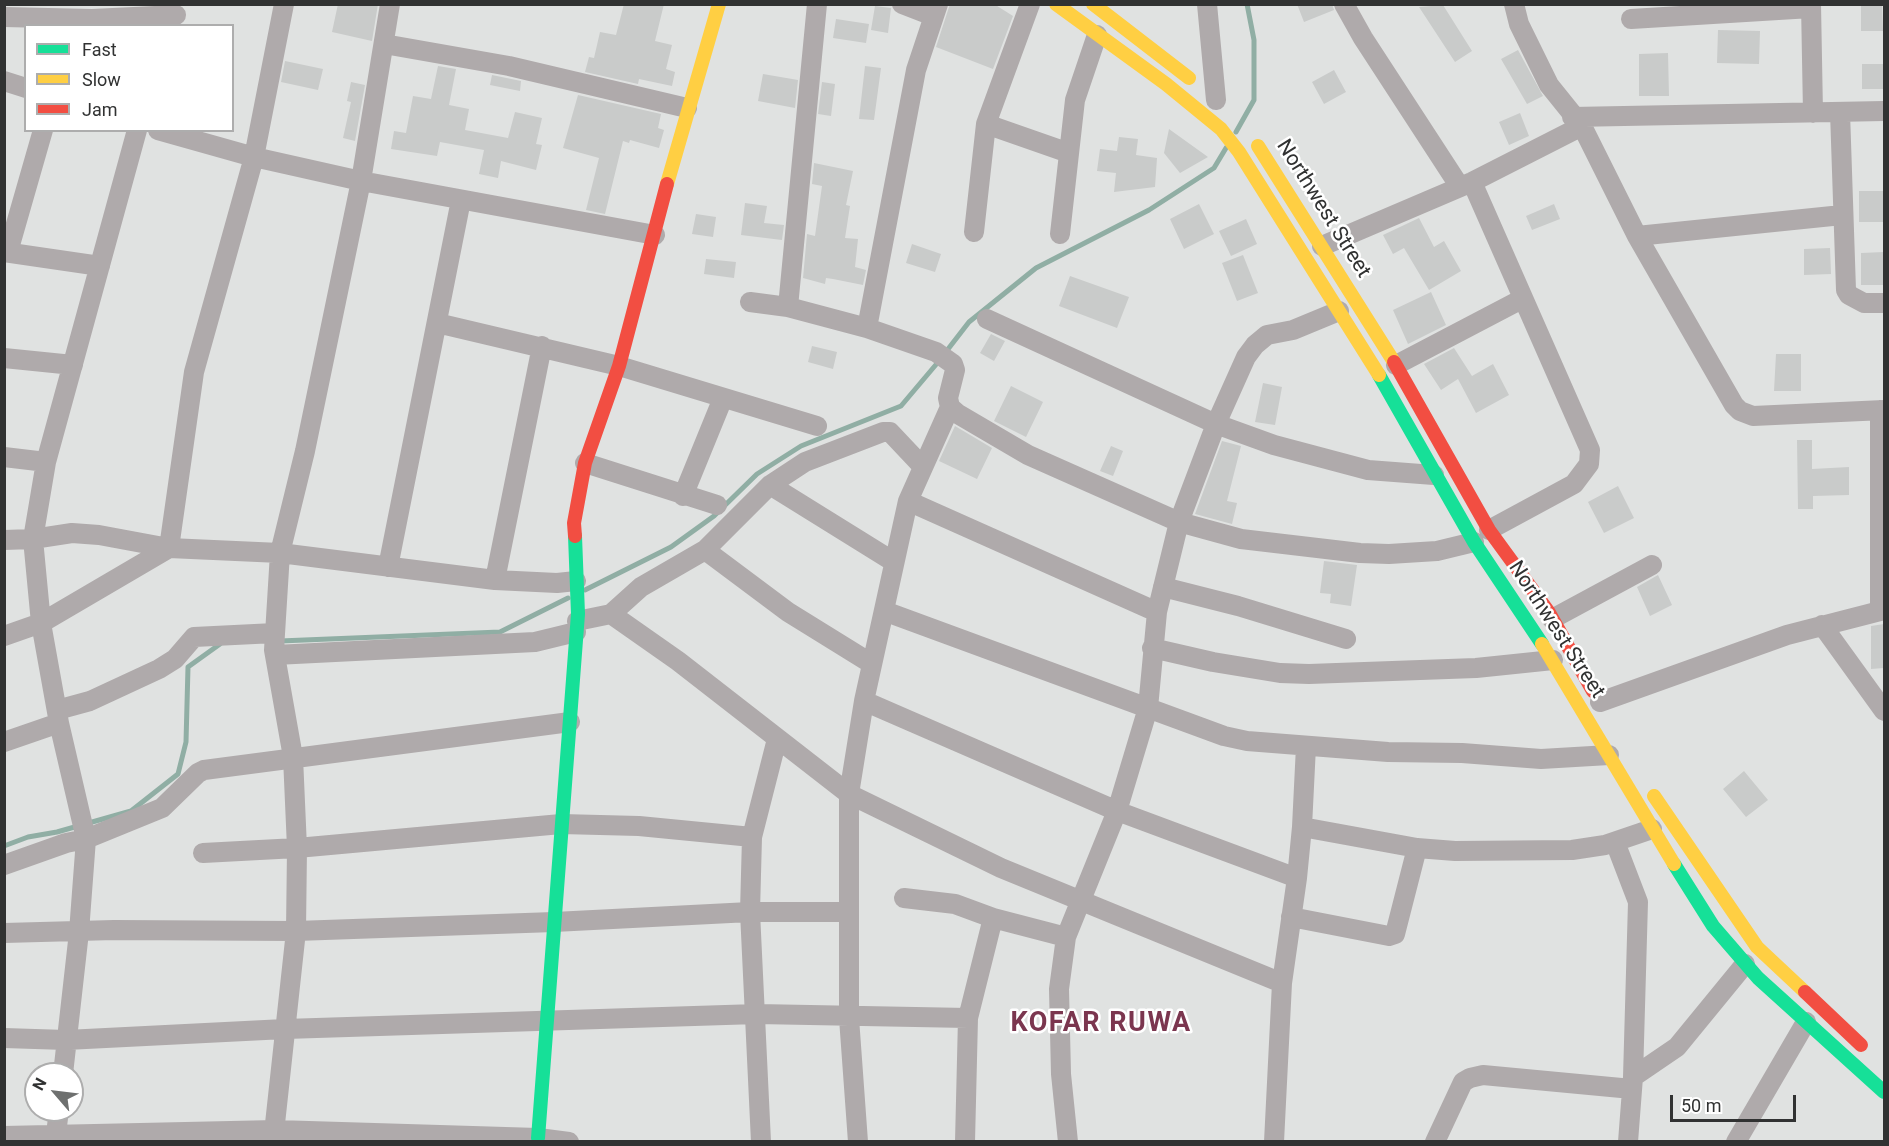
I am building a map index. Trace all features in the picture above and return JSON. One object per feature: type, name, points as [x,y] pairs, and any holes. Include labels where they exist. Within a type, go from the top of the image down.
[{"type":"main road","points":[[538,1138],[577,622],[574,523],[585,463],[619,366],[687,108],[719,4]]},
{"type":"main road","name":"Northwest Street","points":[[1056,4],[1166,84],[1221,129],[1239,152],[1382,380],[1434,475],[1481,536],[1552,619],[1602,707]]},
{"type":"main road","points":[[1093,4],[1222,106]]},
{"type":"main road","name":"Northwest Street","points":[[1250,136],[1396,365],[1481,536],[1652,829],[1713,926],[1745,964],[1884,1092]]},
{"type":"main road","points":[[1649,788],[1757,948],[1869,1052]]},
{"type":"street","points":[[169,548],[194,372],[254,157],[284,4]]},
{"type":"street","points":[[274,1136],[296,931],[297,848],[293,757],[275,644],[280,553],[305,451],[361,181],[390,4]]},
{"type":"street","points":[[788,307],[817,4]]},
{"type":"street","points":[[867,328],[912,89],[936,10],[902,4]]},
{"type":"street","points":[[974,232],[986,124],[1030,4]]},
{"type":"street","points":[[1207,4],[1222,106]]},
{"type":"street","points":[[950,407],[1028,454],[1179,522],[1241,538],[1360,553],[1437,551],[1481,536],[1574,484],[1589,464],[1590,450],[1522,299],[1466,184],[1363,38],[1344,4]]},
{"type":"street","points":[[1514,4],[1519,24],[1549,86],[1577,121],[1637,236],[1728,398],[1740,411],[1753,416],[1882,410],[1882,610],[1787,635],[1602,707]]},
{"type":"street","points":[[1631,19],[1709,10],[1811,6],[1813,112]]},
{"type":"street","points":[[4,16],[82,19],[176,15]]},
{"type":"street","points":[[1060,234],[1075,100],[1097,35]]},
{"type":"street","points":[[384,44],[509,66],[687,108]]},
{"type":"street","points":[[4,81],[24,87]]},
{"type":"street","points":[[1322,246],[1466,184],[1577,121],[1884,111]]},
{"type":"street","points":[[1840,112],[1846,290],[1849,295],[1864,303],[1884,303]]},
{"type":"street","points":[[986,124],[1069,153]]},
{"type":"street","points":[[42,132],[6,252],[100,266]]},
{"type":"street","points":[[64,1062],[79,932],[86,838],[58,716],[41,623],[33,539],[46,462],[136,132]]},
{"type":"street","points":[[165,132],[254,157],[361,181],[655,235]]},
{"type":"street","points":[[388,567],[461,200]]},
{"type":"street","points":[[1637,236],[1842,215]]},
{"type":"street","points":[[1396,365],[1522,299]]},
{"type":"street","points":[[750,302],[788,307],[867,328],[943,356],[955,370],[948,398],[950,407],[908,501],[864,701],[849,794],[849,1018],[858,1142]]},
{"type":"street","points":[[1068,1142],[1061,1074],[1059,989],[1065,937],[1116,811],[1148,708],[1157,612],[1179,522],[1216,424],[1246,357],[1255,345],[1267,334],[1293,330],[1339,311]]},
{"type":"street","points":[[987,319],[1216,424],[1334,462],[1399,474],[1434,475]]},
{"type":"street","points":[[436,323],[542,346],[619,366],[817,426]]},
{"type":"street","points":[[495,580],[542,346]]},
{"type":"street","points":[[4,358],[73,365]]},
{"type":"street","points":[[683,496],[723,398]]},
{"type":"street","points":[[4,742],[159,669],[175,659],[194,637],[275,644],[535,642],[577,622],[611,614],[641,587],[705,550],[770,485],[805,462],[883,432],[890,432],[923,467]]},
{"type":"street","points":[[4,457],[46,462]]},
{"type":"street","points":[[585,463],[717,505]]},
{"type":"street","points":[[770,485],[894,562]]},
{"type":"street","points":[[908,501],[1157,612]]},
{"type":"street","points":[[4,540],[33,539],[72,533],[90,534],[169,548],[280,553],[495,580],[576,582]]},
{"type":"street","points":[[4,636],[41,623],[169,548]]},
{"type":"street","points":[[705,550],[788,612],[872,664]]},
{"type":"street","points":[[1552,619],[1652,565]]},
{"type":"street","points":[[1163,587],[1238,606],[1346,639]]},
{"type":"street","points":[[884,610],[1224,736],[1306,746],[1541,759],[1609,755]]},
{"type":"street","points":[[611,614],[678,661],[849,794],[1001,868],[1281,983]]},
{"type":"street","points":[[1822,625],[1884,711]]},
{"type":"street","points":[[1152,648],[1213,662],[1280,673],[1309,674],[1476,668],[1553,660]]},
{"type":"street","points":[[864,701],[1116,811],[1297,878]]},
{"type":"street","points":[[4,865],[86,838],[162,808],[198,773],[204,771],[293,757],[570,722]]},
{"type":"street","points":[[761,1142],[750,912],[752,837],[777,739]]},
{"type":"street","points":[[1274,1142],[1281,983],[1297,878],[1306,746]]},
{"type":"street","points":[[203,853],[297,848],[561,824],[649,826],[752,837]]},
{"type":"street","points":[[1302,827],[1417,848],[1572,850],[1615,842],[1652,829]]},
{"type":"street","points":[[1615,842],[1638,902],[1628,1142]]},
{"type":"street","points":[[1291,917],[1389,936],[1395,934],[1417,848]]},
{"type":"street","points":[[904,898],[955,904],[993,918],[1065,937]]},
{"type":"street","points":[[4,933],[296,931],[750,912],[848,912]]},
{"type":"street","points":[[964,1142],[968,1018],[993,918]]},
{"type":"street","points":[[1435,1142],[1463,1082],[1470,1078],[1483,1075],[1632,1083],[1677,1047],[1745,964]]},
{"type":"street","points":[[4,1038],[66,1040],[285,1029],[756,1014],[849,1018],[968,1018]]},
{"type":"street","points":[[1736,1142],[1806,1022]]},
{"type":"street","points":[[56,1138],[58,1122]]},
{"type":"street","points":[[4,1136],[56,1138],[274,1136],[538,1138],[569,1142]]},
{"type":"building","points":[[338,4],[378,4],[372,41],[332,32]]},
{"type":"building","points":[[624,4],[664,4],[655,41],[672,45],[666,69],[675,72],[672,86],[639,79],[638,84],[585,72],[589,57],[594,58],[600,32],[616,35]]},
{"type":"building","points":[[950,4],[994,4],[1013,16],[993,69],[936,47]]},
{"type":"building","points":[[1297,4],[1332,4],[1334,10],[1304,22]]},
{"type":"building","points":[[1861,4],[1882,4],[1883,31],[1861,31]]},
{"type":"building","points":[[1443,5],[1472,51],[1455,62],[1419,7]]},
{"type":"building","points":[[875,6],[891,8],[888,33],[871,30]]},
{"type":"building","points":[[836,19],[869,24],[866,43],[833,38]]},
{"type":"building","points":[[1718,30],[1760,31],[1759,64],[1717,63]]},
{"type":"building","points":[[1518,50],[1543,96],[1527,104],[1501,59]]},
{"type":"building","points":[[1668,53],[1669,96],[1639,96],[1639,54]]},
{"type":"building","points":[[285,61],[323,69],[318,90],[281,82]]},
{"type":"building","points":[[1862,64],[1884,64],[1884,89],[1862,89]]},
{"type":"building","points":[[438,66],[456,69],[449,105],[469,109],[465,130],[508,138],[515,112],[542,118],[536,144],[542,145],[536,170],[501,161],[498,178],[479,174],[484,150],[440,142],[437,156],[391,149],[394,131],[406,133],[413,96],[431,99]]},
{"type":"building","points":[[865,66],[881,68],[874,120],[859,119]]},
{"type":"building","points":[[1334,70],[1346,92],[1324,104],[1312,82]]},
{"type":"building","points":[[763,74],[798,80],[795,108],[758,101]]},
{"type":"building","points":[[492,75],[521,81],[520,91],[490,85]]},
{"type":"building","points":[[351,82],[365,85],[355,141],[343,138],[351,102],[347,101]]},
{"type":"building","points":[[822,82],[835,84],[831,116],[818,114]]},
{"type":"building","points":[[578,95],[661,114],[658,128],[664,130],[659,148],[630,140],[629,143],[623,141],[605,214],[586,210],[599,158],[563,148]]},
{"type":"building","points":[[1520,113],[1529,136],[1509,145],[1499,122]]},
{"type":"building","points":[[1169,129],[1208,157],[1180,173],[1164,153]]},
{"type":"building","points":[[1119,137],[1138,139],[1136,155],[1157,158],[1155,187],[1114,192],[1116,173],[1097,171],[1100,149],[1117,151]]},
{"type":"building","points":[[814,163],[853,171],[846,205],[850,206],[845,238],[858,239],[855,267],[866,270],[863,285],[826,278],[825,284],[803,278],[807,234],[815,236],[822,186],[812,184]]},
{"type":"building","points":[[1859,191],[1884,191],[1884,222],[1859,222]]},
{"type":"building","points":[[745,203],[767,206],[764,223],[784,225],[782,240],[741,235]]},
{"type":"building","points":[[1199,204],[1214,234],[1184,249],[1170,219]]},
{"type":"building","points":[[1554,204],[1560,219],[1532,230],[1526,216]]},
{"type":"building","points":[[696,214],[716,217],[713,237],[692,234]]},
{"type":"building","points":[[1419,218],[1434,247],[1444,241],[1461,271],[1429,290],[1404,248],[1393,254],[1383,235]]},
{"type":"building","points":[[1246,219],[1257,244],[1231,256],[1219,231]]},
{"type":"building","points":[[912,244],[941,254],[935,272],[906,263]]},
{"type":"building","points":[[1830,248],[1831,274],[1804,275],[1804,249]]},
{"type":"building","points":[[1884,252],[1884,285],[1861,285],[1861,253]]},
{"type":"building","points":[[1243,255],[1258,293],[1237,301],[1222,263]]},
{"type":"building","points":[[706,259],[736,262],[734,278],[704,274]]},
{"type":"building","points":[[1070,276],[1129,297],[1117,328],[1059,306]]},
{"type":"building","points":[[1431,292],[1446,325],[1408,344],[1393,310]]},
{"type":"building","points":[[991,334],[1005,341],[994,361],[980,353]]},
{"type":"building","points":[[812,346],[837,352],[833,369],[808,362]]},
{"type":"building","points":[[1454,348],[1472,376],[1493,364],[1509,395],[1476,413],[1458,379],[1441,390],[1424,364]]},
{"type":"building","points":[[1776,354],[1801,354],[1801,391],[1774,391]]},
{"type":"building","points":[[1263,383],[1282,387],[1275,425],[1255,422]]},
{"type":"building","points":[[1011,386],[1043,402],[1026,437],[994,421]]},
{"type":"building","points":[[955,426],[992,448],[977,479],[939,461]]},
{"type":"building","points":[[1797,440],[1812,440],[1812,469],[1849,467],[1849,495],[1813,496],[1813,509],[1798,509]]},
{"type":"building","points":[[1222,441],[1241,446],[1227,501],[1237,503],[1232,524],[1195,514]]},
{"type":"building","points":[[1111,446],[1123,451],[1113,476],[1100,471]]},
{"type":"building","points":[[1618,486],[1634,518],[1604,533],[1588,502]]},
{"type":"building","points":[[1324,561],[1357,565],[1351,606],[1330,603],[1331,594],[1320,593]]},
{"type":"building","points":[[1658,575],[1672,605],[1650,616],[1637,587]]},
{"type":"building","points":[[1884,624],[1884,668],[1871,669],[1871,626]]},
{"type":"building","points":[[1744,771],[1768,800],[1746,817],[1723,789]]},
{"type":"waterway","points":[[1236,132],[1254,100],[1254,40],[1247,4]]},
{"type":"waterway","points":[[945,353],[969,322],[1036,268],[1149,210],[1214,168],[1226,148]]},
{"type":"waterway","points":[[585,590],[671,547],[714,516],[757,474],[801,446],[901,406],[939,361]]},
{"type":"waterway","points":[[280,641],[500,632],[568,598]]},
{"type":"waterway","points":[[4,846],[28,837],[57,832],[131,811],[178,774],[186,742],[188,667],[220,644]]},
{"type":"traffic: fast","points":[[1379,375],[1474,542],[1542,644]]},
{"type":"traffic: fast","points":[[538,1138],[578,614],[575,536]]},
{"type":"traffic: fast","points":[[1674,864],[1713,926],[1758,978],[1884,1092]]},
{"type":"traffic: slow","points":[[667,184],[719,4]]},
{"type":"traffic: slow","points":[[1056,4],[1166,84],[1221,129],[1239,152],[1379,375]]},
{"type":"traffic: slow","points":[[1093,4],[1189,78]]},
{"type":"traffic: slow","points":[[1258,146],[1394,362]]},
{"type":"traffic: slow","points":[[1542,644],[1674,864]]},
{"type":"traffic: slow","points":[[1654,796],[1757,947],[1805,992]]},
{"type":"traffic: jam","points":[[575,536],[574,523],[585,463],[619,366],[667,184]]},
{"type":"traffic: jam","points":[[1394,362],[1489,530],[1548,611],[1593,691]]},
{"type":"traffic: jam","points":[[1805,992],[1861,1045]]},
{"type":"district","name":"KOFAR RUWA","points":[[1101,1024]]}]
